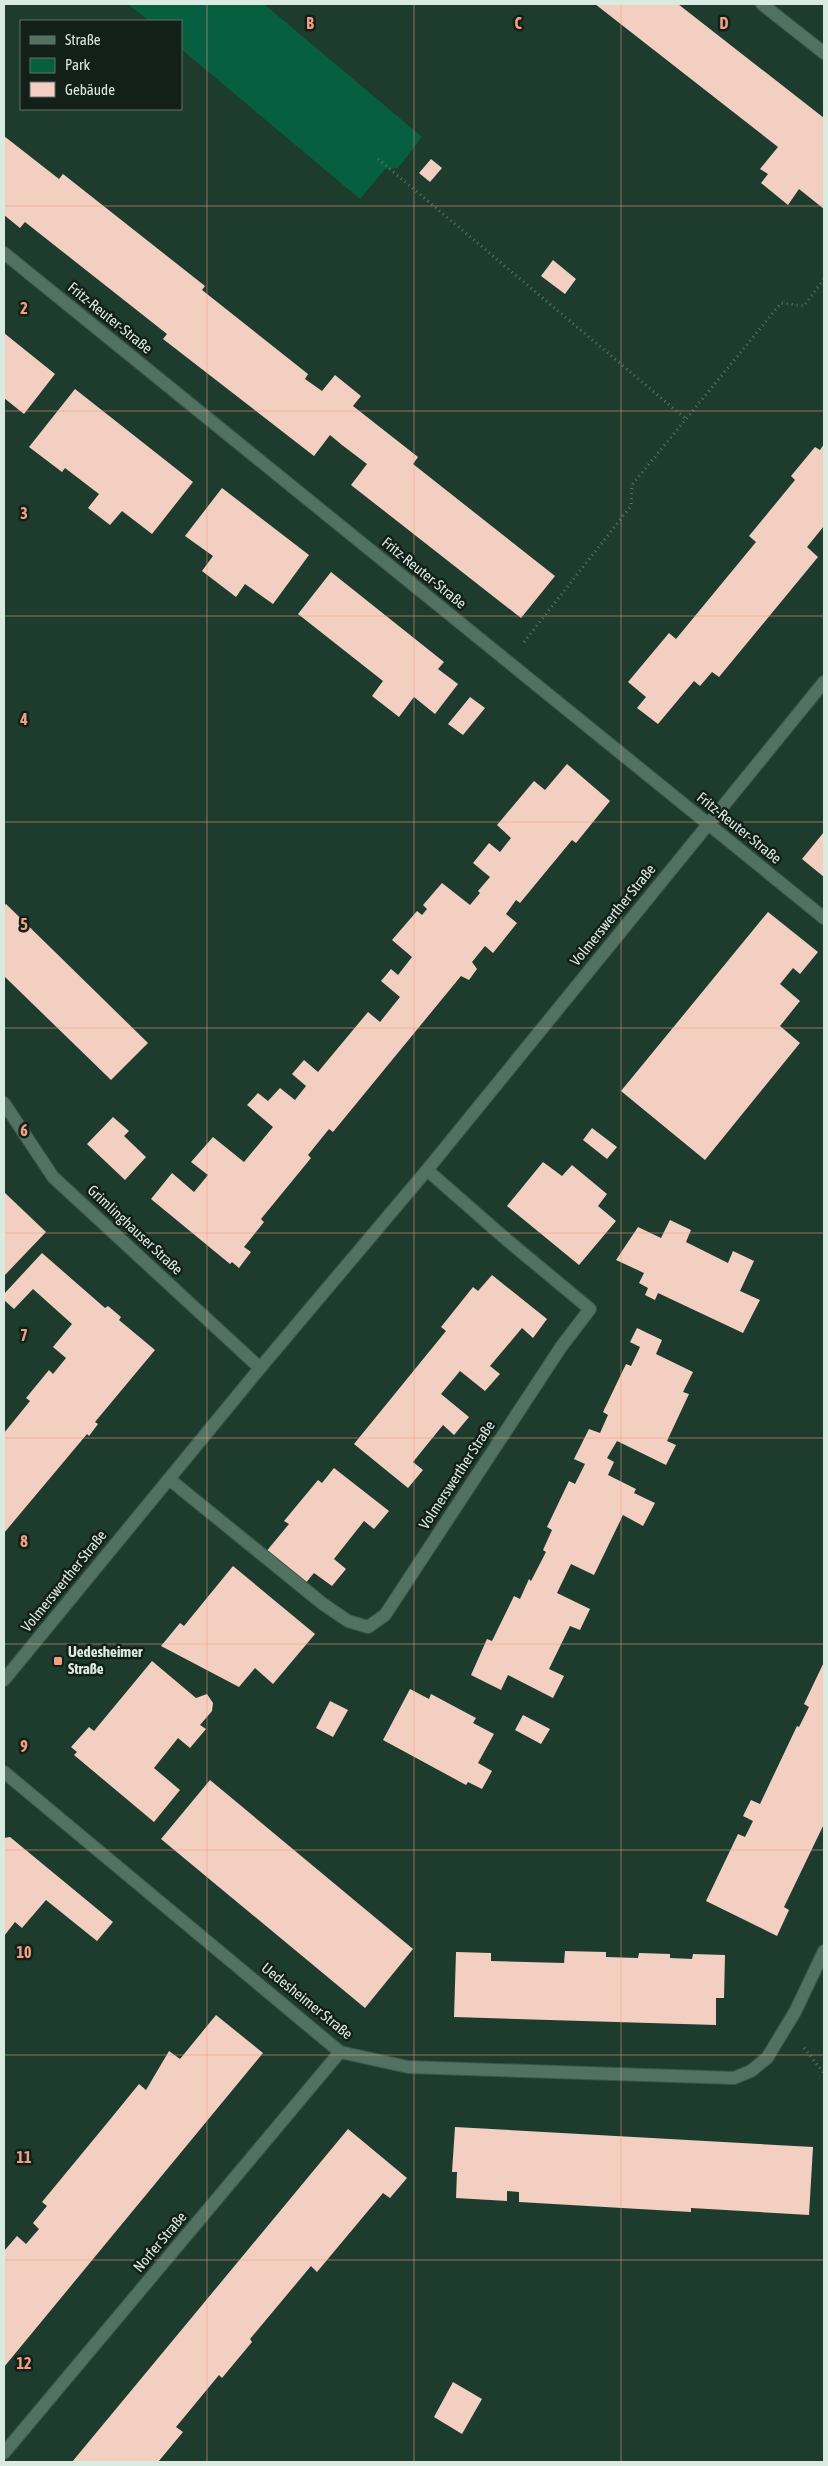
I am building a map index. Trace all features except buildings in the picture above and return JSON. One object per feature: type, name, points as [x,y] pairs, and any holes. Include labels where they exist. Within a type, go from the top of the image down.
[{"type":"street","points":[[762,4],[824,54]]},
{"type":"street","name":"Fritz-Reuter-Straße","points":[[4,252],[824,918]]},
{"type":"street","name":"Volmerswerther Straße","points":[[4,1680],[260,1368],[427,1170],[824,682]]},
{"type":"street","name":"Grimlinghauser Straße","points":[[4,1103],[53,1177],[260,1368]]},
{"type":"street","name":"Volmerswerther Straße","points":[[169,1479],[323,1604],[348,1621],[368,1626],[385,1616],[561,1346],[590,1309],[427,1170]]},
{"type":"street","name":"Uedesheimer Straße","points":[[4,1772],[340,2052],[408,2067],[734,2078],[752,2071],[767,2058],[786,2026],[824,1952]]},
{"type":"street","name":"Norfer Straße","points":[[4,2452],[340,2052]]},
{"type":"path","points":[[378,159],[686,419]]},
{"type":"path","points":[[509,662],[631,506],[632,485],[781,303],[804,306],[824,279]]},
{"type":"green space","points":[[128,4],[264,4],[422,137],[398,168],[385,169],[360,199],[182,50],[182,20],[148,20]]},
{"type":"place","name":"Uedesheimer Straße","points":[[58,1661]]}]
